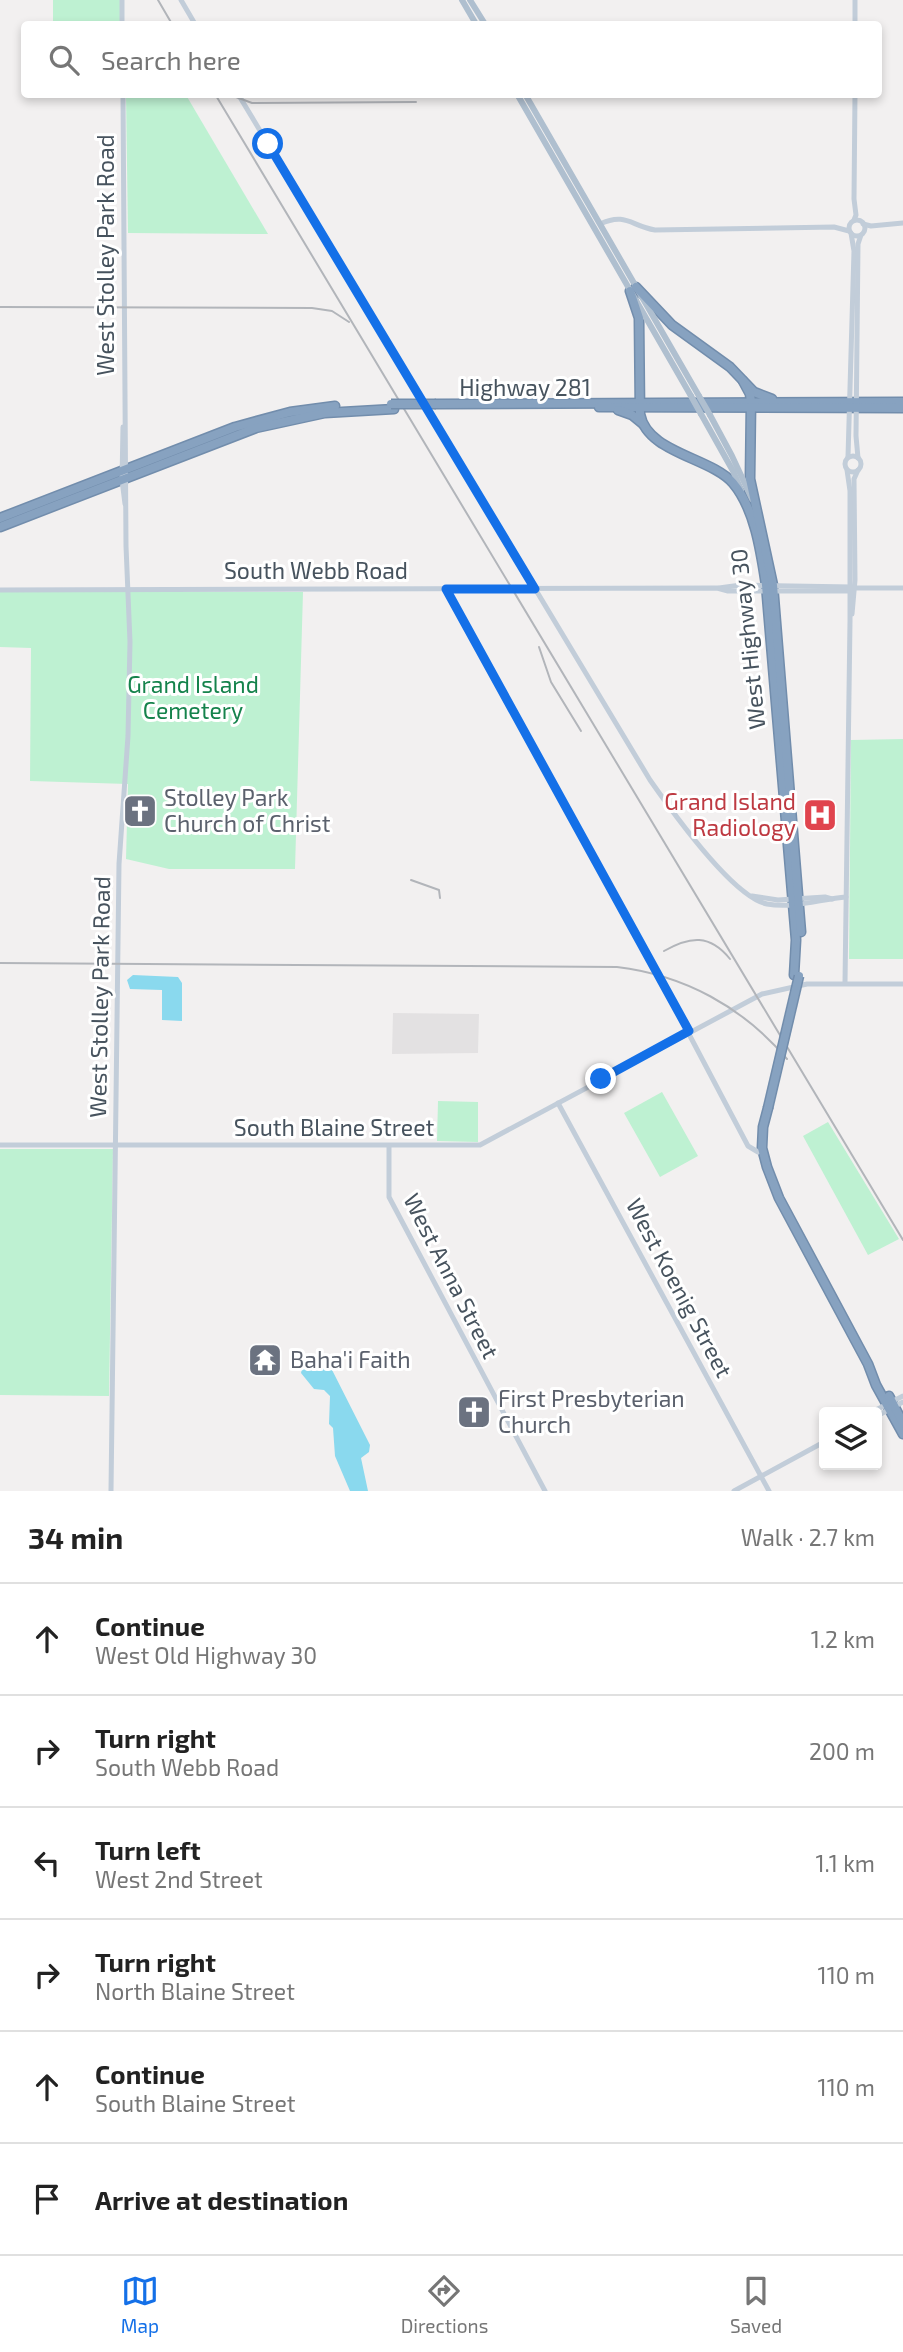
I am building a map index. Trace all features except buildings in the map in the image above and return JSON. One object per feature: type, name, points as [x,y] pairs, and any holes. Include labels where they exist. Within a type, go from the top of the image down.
[{"type":"highway","points":[[633,289],[672,325],[721,359],[754,392],[799,405]]},
{"type":"highway","points":[[633,289],[639,318],[640,404],[643,424]]},
{"type":"highway","points":[[743,381],[750,394],[750,479],[754,504]]},
{"type":"highway","name":"Highway 281","points":[[853,406],[903,402]]},
{"type":"highway","name":"Highway 281","points":[[437,406],[601,407],[640,404]]},
{"type":"highway","name":"Highway 281","points":[[0,518],[238,434],[275,422],[325,412],[392,407],[640,404],[903,408]]},
{"type":"highway","points":[[751,437],[754,420],[760,414],[799,405]]},
{"type":"highway","points":[[601,407],[626,412],[665,445],[719,470],[744,498]]},
{"type":"highway","name":"Highway 281","points":[[0,527],[124,474]]},
{"type":"highway","name":"West Highway 30","points":[[744,498],[769,588]]},
{"type":"highway","name":"West Highway 30","points":[[754,504],[769,588],[796,901],[796,975],[758,1132],[761,1153]]},
{"type":"highway","points":[[761,1153],[779,1198],[868,1364],[903,1423]]},
{"type":"highway","points":[[893,1405],[903,1434]]},
{"type":"main road","points":[[462,0],[474,21]]},
{"type":"main road","points":[[470,0],[483,21]]},
{"type":"main road","name":"West Highway 30","points":[[519,98],[590,219],[599,227]]},
{"type":"main road","name":"West Highway 30","points":[[528,98],[633,289],[734,458],[754,504]]},
{"type":"main road","name":"West Highway 30","points":[[695,396],[701,414],[733,471],[744,498]]},
{"type":"street","points":[[122,0],[122,21]]},
{"type":"street","points":[[181,0],[193,21]]},
{"type":"street","points":[[855,0],[855,21]]},
{"type":"street","name":"West Stolley Park Road","points":[[111,1491],[120,864],[128,736],[123,98]]},
{"type":"street","points":[[240,98],[650,780],[673,813],[732,881],[752,896],[796,901],[846,897]]},
{"type":"street","points":[[851,588],[856,553],[854,479],[860,465],[853,406],[851,326],[854,251],[850,232],[856,215],[855,98]]},
{"type":"street","points":[[855,191],[863,223],[858,244],[857,349],[853,406],[848,457],[845,463],[853,522],[856,524]]},
{"type":"street","points":[[599,227],[613,219],[624,218],[655,230],[834,227],[852,221],[887,225],[903,223]]},
{"type":"street","points":[[834,227],[856,236],[887,225]]},
{"type":"street","points":[[853,291],[855,312],[858,314]]},
{"type":"street","points":[[851,326],[854,328],[857,349]]},
{"type":"street","points":[[848,457],[858,458]]},
{"type":"street","points":[[847,470],[858,470]]},
{"type":"street","points":[[845,983],[850,498]]},
{"type":"street","points":[[850,533],[856,553]]},
{"type":"street","name":"South Webb Road","points":[[0,590],[716,589],[728,585],[769,588],[903,588]]},
{"type":"street","points":[[446,589],[689,1031],[749,1148],[761,1153]]},
{"type":"street","name":"South Blaine Street","points":[[0,1145],[480,1145],[759,995],[796,985],[903,984]]},
{"type":"street","name":"West Koenig Street","points":[[558,1102],[769,1491]]},
{"type":"street","name":"West Anna Street","points":[[389,1146],[389,1197],[545,1491]]},
{"type":"street","points":[[893,1405],[903,1396]]},
{"type":"street","points":[[734,1491],[819,1445]]},
{"type":"shaded area","points":[[393,1013],[479,1014],[478,1053],[392,1054]]},
{"type":"green space","points":[[53,0],[120,0],[120,21],[53,21]]},
{"type":"green space","points":[[126,98],[188,98],[268,234],[128,233]]},
{"type":"green space","name":"Grand Island Cemetery","points":[[0,592],[303,592],[295,869],[169,869],[126,859],[128,784],[30,781],[31,648],[0,647]]},
{"type":"green space","points":[[903,739],[903,959],[849,959],[851,740]]},
{"type":"green space","points":[[662,1092],[698,1156],[660,1177],[624,1113]]},
{"type":"green space","points":[[438,1101],[478,1102],[478,1142],[437,1141]]},
{"type":"green space","points":[[828,1122],[899,1239],[868,1255],[803,1136]]},
{"type":"green space","points":[[0,1149],[113,1149],[109,1396],[0,1395]]},
{"type":"water","points":[[133,975],[178,977],[182,983],[182,1021],[162,1020],[162,990],[130,989],[127,980]]},
{"type":"water","points":[[313,1358],[326,1358],[370,1445],[369,1452],[361,1458],[368,1491],[350,1491],[335,1456],[333,1428],[329,1424],[330,1396],[324,1390],[314,1389],[301,1373],[302,1369],[309,1367]]},
{"type":"railway","points":[[158,0],[170,21]]},
{"type":"railway","points":[[217,98],[903,1240]]},
{"type":"railway","points":[[239,98],[252,103],[416,102]]},
{"type":"railway","points":[[0,307],[312,308],[332,311],[349,322]]},
{"type":"railway","points":[[539,647],[551,682],[581,731]]},
{"type":"railway","points":[[411,880],[439,890],[440,898]]},
{"type":"railway","points":[[664,951],[682,942],[699,940],[715,945],[730,959]]},
{"type":"railway","points":[[0,963],[617,967],[666,977],[711,996],[751,1024],[787,1059]]},
{"type":"place","name":"Stolley Park Church of Christ","points":[[140,811]]},
{"type":"place","name":"Grand Island Radiology","points":[[820,815]]},
{"type":"place","name":"Baha'i Faith","points":[[265,1360]]},
{"type":"place","name":"First Presbyterian Church","points":[[474,1412]]},
{"type":"route","points":[[268,144],[535,589],[446,589],[689,1031],[601,1079]]}]
